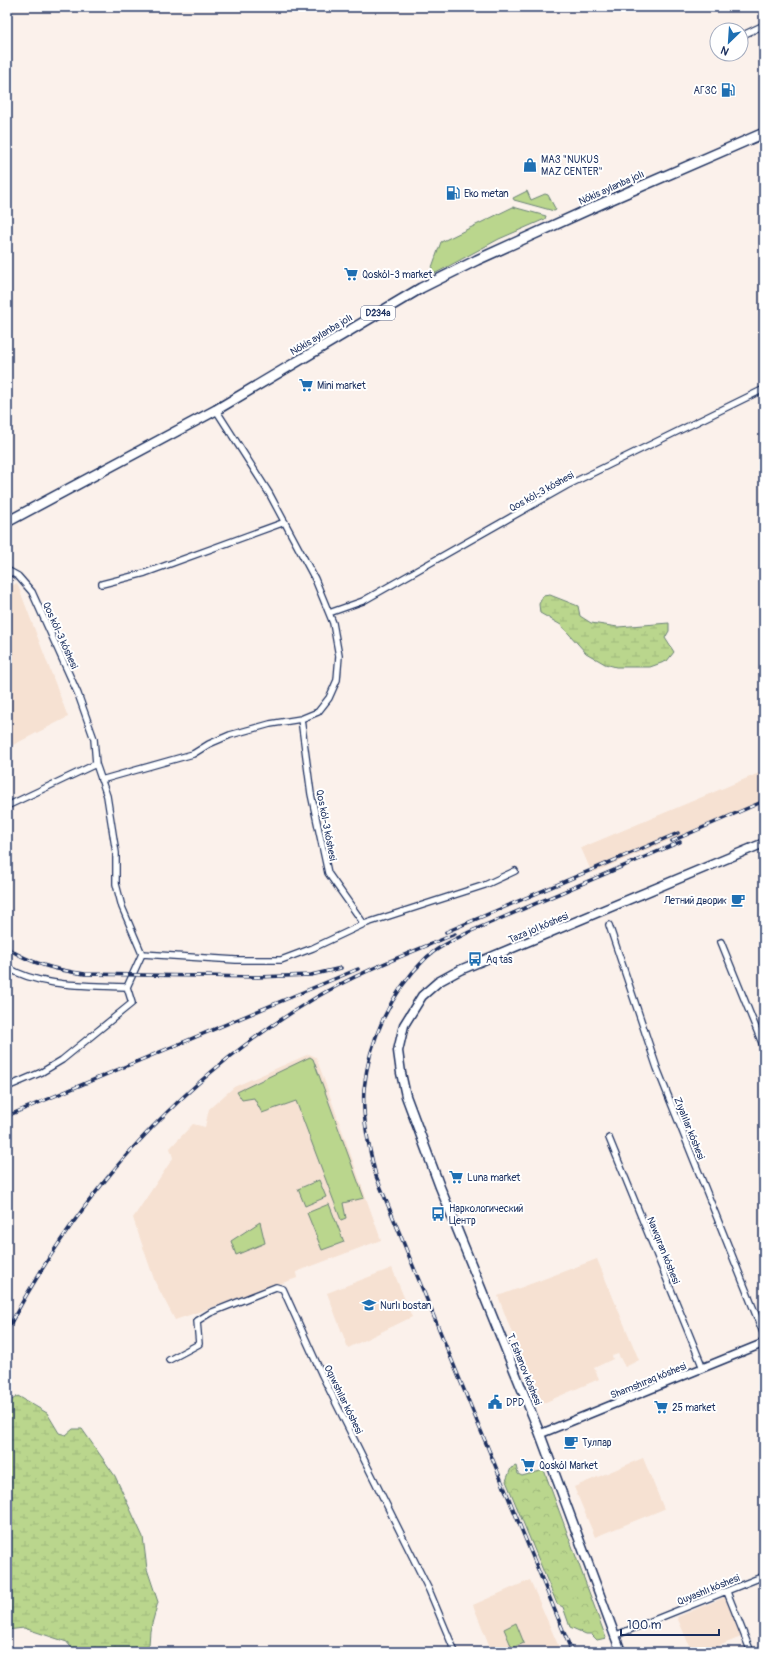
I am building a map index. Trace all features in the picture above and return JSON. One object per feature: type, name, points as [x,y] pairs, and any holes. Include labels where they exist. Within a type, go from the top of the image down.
[{"type":"main road","name":"Nókis aylanba jolı","points":[[7,522],[216,410],[422,288],[477,260],[602,203],[764,134]]},
{"type":"main road","name":"Taza jol kóshesi","points":[[406,1096],[398,1051],[404,1025],[422,996],[438,982],[467,967],[764,843]]},
{"type":"main road","name":"T. Eshanov kóshesi","points":[[406,1096],[440,1187],[540,1434],[620,1652]]},
{"type":"street","points":[[749,32],[764,25]]},
{"type":"street","name":"Qos kól-3 kóshesi","points":[[329,613],[363,601],[566,486],[764,389]]},
{"type":"street","points":[[101,780],[192,754],[209,744],[230,735],[270,724],[301,719],[318,712],[330,698],[337,680],[339,656],[333,623],[315,579],[269,493],[216,410]]},
{"type":"street","points":[[102,584],[145,573],[285,522]]},
{"type":"street","name":"Qos kól-3 kóshesi","points":[[7,570],[18,576],[32,592],[85,713],[94,739],[96,764],[106,796],[116,853],[116,884],[122,907],[142,954]]},
{"type":"street","name":"Qos kól-3 kóshesi","points":[[301,719],[311,794],[328,873],[364,924]]},
{"type":"street","points":[[7,806],[96,764]]},
{"type":"street","points":[[7,1087],[49,1068],[94,1036],[132,1003],[127,987],[142,954],[236,960],[281,960],[313,948],[364,924],[484,884],[515,871]]},
{"type":"street","name":"Zıyalılar kóshesi","points":[[609,925],[657,1068],[764,1335]]},
{"type":"street","points":[[721,942],[764,1048]]},
{"type":"street","points":[[7,966],[19,974],[59,983],[127,987]]},
{"type":"street","name":"Nawqıran kóshesi","points":[[609,1138],[703,1368]]},
{"type":"street","name":"Oqıwshılar kóshesi","points":[[169,1360],[199,1344],[197,1321],[210,1313],[276,1287],[284,1289],[322,1375],[430,1590],[455,1652]]},
{"type":"street","name":"Shamshıraq kóshesi","points":[[540,1434],[764,1343]]},
{"type":"street","name":"Quyashlı kóshesi","points":[[614,1636],[764,1576]]},
{"type":"street","points":[[727,1592],[751,1652]]},
{"type":"shaded area","points":[[17,583],[68,717],[7,748],[7,588]]},
{"type":"shaded area","points":[[764,771],[764,800],[592,873],[581,848]]},
{"type":"shaded area","points":[[309,1054],[316,1057],[381,1240],[296,1272],[297,1278],[175,1320],[155,1282],[133,1218],[173,1158],[170,1148],[193,1124],[205,1127],[209,1109],[234,1087]]},
{"type":"shaded area","points":[[597,1259],[639,1360],[625,1367],[618,1354],[612,1356],[613,1359],[594,1368],[599,1379],[539,1405],[498,1296]]},
{"type":"shaded area","name":"Nurlı bostan","points":[[392,1268],[412,1317],[348,1348],[327,1293]]},
{"type":"shaded area","points":[[643,1458],[664,1509],[595,1537],[574,1487]]},
{"type":"shaded area","points":[[530,1580],[561,1652],[492,1652],[473,1605]]},
{"type":"shaded area","points":[[725,1597],[741,1637],[704,1652],[692,1652],[677,1617]]},
{"type":"green space","points":[[527,191],[531,200],[545,194],[548,195],[556,210],[554,211],[514,200],[513,198]]},
{"type":"green space","points":[[513,207],[546,216],[545,219],[499,239],[436,273],[432,272],[431,270],[441,242]]},
{"type":"green space","points":[[550,595],[578,606],[580,616],[591,623],[618,627],[669,623],[669,631],[665,638],[674,652],[667,661],[650,667],[616,667],[605,664],[586,653],[561,625],[540,613],[539,604],[543,596]]},
{"type":"green space","points":[[310,1057],[313,1059],[364,1198],[343,1203],[346,1218],[341,1220],[296,1101],[262,1113],[254,1098],[242,1100],[237,1092]]},
{"type":"green space","points":[[319,1180],[326,1197],[305,1206],[298,1189]]},
{"type":"green space","points":[[329,1204],[344,1242],[322,1250],[307,1213]]},
{"type":"green space","points":[[260,1222],[265,1243],[236,1255],[231,1241]]},
{"type":"green space","points":[[18,1396],[47,1413],[59,1433],[66,1435],[73,1429],[82,1429],[115,1476],[143,1537],[147,1569],[158,1602],[150,1631],[149,1645],[142,1652],[108,1652],[106,1650],[84,1652],[74,1649],[67,1642],[24,1628],[7,1630],[7,1403]]},
{"type":"green space","points":[[516,1466],[518,1474],[522,1476],[544,1470],[606,1638],[597,1640],[591,1634],[586,1634],[570,1627],[563,1607],[557,1604],[506,1481],[511,1468]]},
{"type":"green space","points":[[516,1623],[524,1643],[512,1648],[504,1629]]},
{"type":"railway","points":[[672,841],[764,801]]},
{"type":"railway","points":[[446,932],[678,833]]},
{"type":"railway","points":[[572,1652],[376,1176],[365,1122],[364,1089],[371,1053],[383,1019],[401,987],[425,959],[435,951],[469,932],[680,842]]},
{"type":"railway","points":[[7,1330],[36,1279],[67,1231],[101,1186],[138,1143],[177,1102],[220,1065],[266,1030],[315,998],[366,972],[455,934]]},
{"type":"railway","points":[[7,948],[16,954],[44,966],[85,974],[258,977],[311,975],[341,968]]},
{"type":"railway","points":[[7,1116],[358,969]]},
{"type":"place","name":"АГЗС","points":[[728,90]]},
{"type":"place","name":"МАЗ \"NUKUS MAZ CENTER\"","points":[[530,165]]},
{"type":"place","name":"Eko metan","points":[[453,193]]},
{"type":"place","name":"Qoskól-3 market","points":[[351,274]]},
{"type":"place","name":"Mini market","points":[[306,385]]},
{"type":"place","name":"Летний дворик","points":[[738,900]]},
{"type":"place","name":"Aq tas","points":[[475,959]]},
{"type":"place","name":"Luna market","points":[[456,1177]]},
{"type":"place","name":"Наркологический Центр","points":[[438,1214]]},
{"type":"place","name":"Nurlı bostan","points":[[369,1305]]},
{"type":"place","name":"DPD","points":[[495,1402]]},
{"type":"place","name":"25 market","points":[[661,1407]]},
{"type":"place","name":"Тулпар","points":[[571,1442]]},
{"type":"place","name":"Qoskól Market","points":[[528,1465]]}]
